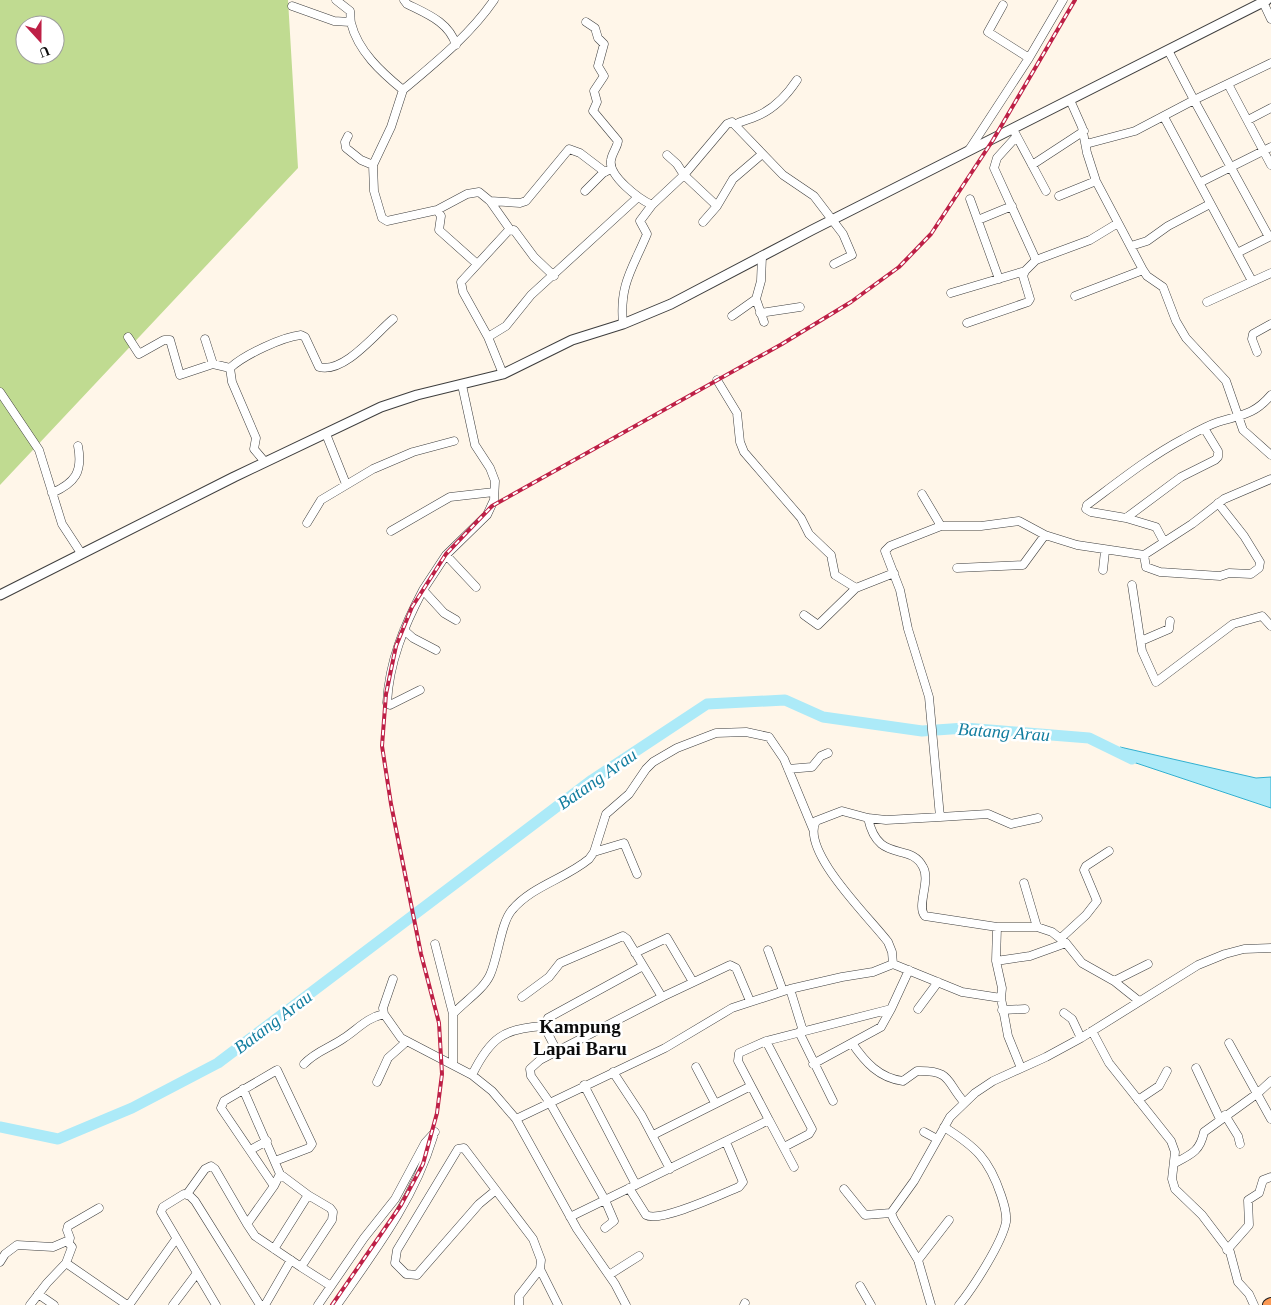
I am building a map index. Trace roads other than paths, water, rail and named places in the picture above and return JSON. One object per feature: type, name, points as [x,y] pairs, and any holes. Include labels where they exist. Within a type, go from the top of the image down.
[{"type":"street","points":[[336,0],[350,11],[350,22],[375,65],[403,90]]},
{"type":"street","points":[[404,0],[407,4],[438,20],[453,37],[456,45]]},
{"type":"street","points":[[494,0],[456,45],[403,90],[390,127],[373,165],[374,191],[384,220],[437,210],[474,193],[481,193],[490,201],[509,228],[508,231]]},
{"type":"street","points":[[968,152],[1064,0]]},
{"type":"street","points":[[0,595],[265,462],[387,405],[503,374],[572,340],[623,324],[671,304],[968,152],[1015,133],[1070,100],[1265,1],[1271,19]]},
{"type":"street","points":[[1003,5],[988,32],[1029,58]]},
{"type":"street","points":[[292,6],[334,21],[350,22]]},
{"type":"street","points":[[585,191],[608,170],[618,141],[593,112],[597,102],[594,91],[604,77],[598,66],[604,44],[598,38],[596,28],[586,22]]},
{"type":"street","points":[[1168,50],[1270,237],[1237,253]]},
{"type":"street","points":[[1086,144],[1122,135],[1164,117],[1194,100],[1271,63]]},
{"type":"street","points":[[735,125],[758,116],[780,102],[786,97],[797,80]]},
{"type":"street","points":[[1228,84],[1267,149],[1271,165]]},
{"type":"street","points":[[1070,100],[1084,131],[1096,181],[1143,270],[1147,276],[1163,287],[1176,321],[1186,338],[1222,376],[1233,395],[1238,419],[1247,435],[1265,448],[1271,455]]},
{"type":"street","points":[[1248,120],[1271,108]]},
{"type":"street","points":[[1164,117],[1201,182],[1210,204],[1252,281]]},
{"type":"street","points":[[623,324],[622,312],[627,278],[647,234],[640,221],[652,205],[684,175],[727,124],[731,122],[761,155],[790,181],[808,191],[844,234],[852,255],[834,264]]},
{"type":"street","points":[[1032,165],[1084,131]]},
{"type":"street","points":[[1015,133],[1046,191]]},
{"type":"street","points":[[1015,133],[994,163],[995,172],[1036,260]]},
{"type":"street","points":[[348,136],[345,142],[346,148],[361,160],[373,165]]},
{"type":"street","points":[[490,201],[520,203],[526,201],[544,177],[570,149],[608,170],[637,198],[652,205]]},
{"type":"street","points":[[1201,182],[1267,149]]},
{"type":"street","points":[[666,154],[677,164],[684,175],[717,206]]},
{"type":"street","points":[[703,222],[717,206],[733,178],[761,155]]},
{"type":"street","points":[[1059,196],[1096,181]]},
{"type":"street","points":[[488,337],[506,326],[531,296],[637,198]]},
{"type":"street","points":[[970,199],[1000,279]]},
{"type":"street","points":[[1131,246],[1146,241],[1168,226],[1210,204]]},
{"type":"street","points":[[978,220],[1012,206]]},
{"type":"street","points":[[437,210],[441,216],[439,230],[476,263]]},
{"type":"street","points":[[967,323],[1028,302],[1030,299],[1023,276],[1025,271],[1036,260],[1090,240],[1118,223]]},
{"type":"street","points":[[503,374],[488,337],[460,282],[508,231],[514,230],[534,257],[554,276]]},
{"type":"street","points":[[762,256],[761,281],[756,299],[764,322]]},
{"type":"street","points":[[1075,296],[1143,270]]},
{"type":"street","points":[[951,294],[1025,271]]},
{"type":"street","points":[[1207,302],[1271,273]]},
{"type":"street","points":[[732,316],[756,299]]},
{"type":"street","points":[[760,313],[800,307]]},
{"type":"street","points":[[128,337],[139,354],[164,340],[170,340],[180,375],[213,364],[230,368],[247,356],[301,334],[305,337],[319,367],[332,366],[362,349],[393,318]]},
{"type":"street","points":[[1257,352],[1252,339],[1253,334],[1271,324]]},
{"type":"street","points":[[205,339],[213,364]]},
{"type":"street","points":[[230,368],[232,382],[256,438],[254,449],[265,462]]},
{"type":"street","points":[[717,380],[737,413],[740,442],[744,452],[801,518],[808,534],[832,555],[834,575],[856,588]]},
{"type":"street","points":[[420,690],[390,705],[387,703],[388,688],[397,644],[423,590],[446,555],[488,513],[494,500],[495,481],[490,468],[475,445],[462,386]]},
{"type":"street","points":[[0,392],[39,450],[62,524],[81,553]]},
{"type":"street","points":[[1164,542],[1156,527],[1126,518],[1091,512],[1086,507],[1161,451],[1217,422],[1238,419],[1260,407],[1271,395]]},
{"type":"street","points":[[1126,518],[1181,477],[1218,457],[1218,451],[1204,428]]},
{"type":"street","points":[[326,434],[346,484]]},
{"type":"street","points":[[307,523],[321,500],[346,484],[392,460],[454,441]]},
{"type":"street","points":[[52,493],[69,486],[75,479],[80,464],[78,446]]},
{"type":"street","points":[[940,817],[930,698],[894,573],[886,554],[887,548],[941,526],[980,526],[1019,521],[1045,535],[1105,550],[1144,555],[1192,524],[1218,503],[1271,479]]},
{"type":"street","points":[[391,531],[450,497],[494,492]]},
{"type":"street","points":[[922,494],[941,526]]},
{"type":"street","points":[[1144,555],[1146,567],[1160,572],[1220,576],[1229,573],[1251,574],[1259,568],[1260,562],[1248,540],[1218,503]]},
{"type":"street","points":[[957,568],[1023,565],[1045,535]]},
{"type":"street","points":[[1103,570],[1105,550]]},
{"type":"street","points":[[446,555],[476,587]]},
{"type":"street","points":[[804,615],[818,625],[856,588],[894,573]]},
{"type":"street","points":[[1132,585],[1145,661],[1156,682],[1236,621],[1262,616],[1271,626]]},
{"type":"street","points":[[423,590],[444,613],[456,620]]},
{"type":"street","points":[[1141,641],[1168,629],[1170,621]]},
{"type":"street","points":[[404,630],[413,638],[436,650]]},
{"type":"street","points":[[453,1014],[490,977],[499,952],[506,920],[511,910],[531,893],[585,862],[594,852],[606,814],[629,794],[648,766],[668,753],[704,736],[729,731],[746,732],[769,737],[788,769],[813,829],[815,840],[823,859],[851,898],[888,942],[892,952],[893,964]]},
{"type":"street","points":[[788,769],[812,767],[821,756],[828,753]]},
{"type":"street","points":[[813,829],[816,821],[820,818],[842,811],[868,818],[913,820],[992,814],[1010,824],[1038,818]]},
{"type":"street","points":[[868,818],[871,832],[880,845],[909,855],[918,860],[923,867],[926,876],[922,910],[925,916],[997,927],[1037,927],[1063,940],[1082,963],[1114,981],[1139,1001]]},
{"type":"street","points":[[594,852],[624,843],[637,874]]},
{"type":"street","points":[[996,961],[1030,956],[1063,940],[1097,902],[1084,870],[1086,866],[1109,851]]},
{"type":"street","points":[[1024,883],[1037,927]]},
{"type":"street","points":[[997,927],[996,961],[1002,988],[1002,1010],[1008,1036],[1021,1068]]},
{"type":"street","points":[[522,997],[550,977],[560,963],[616,939],[625,938],[662,997]]},
{"type":"street","points":[[635,953],[667,938],[692,982]]},
{"type":"street","points":[[435,944],[453,1014],[453,1064]]},
{"type":"street","points":[[844,1189],[867,1215],[891,1213],[914,1181],[944,1127],[964,1102],[993,1081],[1081,1038],[1210,959],[1244,949],[1271,948]]},
{"type":"street","points":[[768,950],[786,990],[813,1064],[832,1101]]},
{"type":"street","points":[[516,1119],[665,1048],[732,1008],[786,990],[873,972],[893,964],[962,992],[1001,998]]},
{"type":"street","points":[[1114,981],[1148,964]]},
{"type":"street","points":[[544,1026],[548,1018],[643,966]]},
{"type":"street","points":[[605,1228],[614,1221],[605,1200],[550,1103],[532,1076],[530,1069],[540,1060],[662,997],[692,982],[733,966],[736,968],[750,1001]]},
{"type":"street","points":[[813,1064],[881,1027],[910,970]]},
{"type":"street","points":[[393,979],[385,998],[384,1014],[406,1042],[472,1075],[492,1091],[516,1119],[570,1218],[615,1284],[626,1305]]},
{"type":"street","points":[[918,1009],[938,982]]},
{"type":"street","points":[[794,1167],[738,1061],[738,1055],[742,1051],[766,1041],[892,1008]]},
{"type":"street","points":[[1002,1010],[1025,1009]]},
{"type":"street","points":[[1064,1013],[1072,1019],[1081,1038]]},
{"type":"street","points":[[304,1064],[318,1051],[344,1038],[367,1019],[384,1014]]},
{"type":"street","points":[[544,1026],[558,1052]]},
{"type":"street","points":[[472,1075],[482,1057],[502,1035],[519,1027],[544,1026]]},
{"type":"street","points":[[1092,1031],[1109,1064],[1174,1146],[1175,1162],[1172,1179],[1175,1189],[1202,1215],[1232,1256],[1238,1282],[1249,1294],[1254,1305]]},
{"type":"street","points":[[766,1041],[812,1129],[809,1134],[784,1147]]},
{"type":"street","points":[[377,1082],[388,1058],[406,1042]]},
{"type":"street","points":[[852,1043],[861,1055],[885,1077],[903,1081],[917,1071],[942,1074],[948,1077],[964,1102]]},
{"type":"street","points":[[1229,1043],[1271,1118]]},
{"type":"street","points":[[696,1066],[715,1103]]},
{"type":"street","points":[[1196,1068],[1223,1117],[1238,1136],[1240,1144]]},
{"type":"street","points":[[274,1186],[221,1108],[224,1101],[274,1070],[279,1071],[312,1144],[309,1148],[275,1161]]},
{"type":"street","points":[[1138,1100],[1158,1086],[1167,1071]]},
{"type":"street","points":[[613,1072],[653,1135],[670,1169]]},
{"type":"street","points":[[1175,1162],[1194,1153],[1203,1141],[1204,1132],[1258,1093],[1271,1081]]},
{"type":"street","points":[[584,1085],[633,1187],[636,1203],[646,1215],[652,1217],[678,1210],[739,1188],[743,1182],[726,1142]]},
{"type":"street","points":[[653,1135],[751,1086]]},
{"type":"street","points":[[243,1089],[280,1174],[308,1195],[330,1208],[334,1216],[301,1267]]},
{"type":"street","points":[[570,1218],[769,1120]]},
{"type":"street","points":[[944,1127],[969,1143],[972,1149],[988,1164],[1006,1212],[1004,1231],[974,1284],[959,1305]]},
{"type":"street","points":[[318,1305],[364,1238],[398,1194],[425,1143],[435,1132],[422,1170],[409,1198],[337,1305]]},
{"type":"street","points":[[924,1132],[937,1139]]},
{"type":"street","points":[[250,1150],[267,1141]]},
{"type":"street","points":[[496,1190],[479,1204],[417,1275],[406,1274],[395,1263],[396,1250],[458,1149],[467,1150],[533,1239],[541,1260],[540,1269],[519,1296],[519,1305]]},
{"type":"street","points":[[216,1305],[176,1240],[161,1211],[163,1207],[187,1194],[205,1169],[210,1166],[215,1169],[255,1236],[331,1286]]},
{"type":"street","points":[[247,1224],[274,1186],[280,1174]]},
{"type":"street","points":[[1227,1250],[1249,1225],[1248,1200],[1260,1192],[1264,1180],[1271,1177]]},
{"type":"street","points":[[187,1194],[195,1201],[260,1305]]},
{"type":"street","points":[[274,1249],[308,1195]]},
{"type":"street","points":[[30,1305],[66,1263],[72,1250],[68,1242],[70,1238],[67,1230],[68,1226],[99,1208]]},
{"type":"street","points":[[891,1213],[918,1260],[931,1305]]},
{"type":"street","points":[[918,1260],[950,1220]]},
{"type":"street","points":[[66,1263],[128,1305],[176,1240]]},
{"type":"street","points":[[0,1262],[5,1254],[17,1245],[48,1248],[68,1242]]},
{"type":"street","points":[[609,1276],[639,1256]]},
{"type":"street","points":[[265,1305],[291,1260]]},
{"type":"street","points":[[540,1269],[558,1305]]},
{"type":"street","points":[[173,1305],[197,1273]]},
{"type":"street","points":[[860,1286],[871,1305]]},
{"type":"street","points":[[38,1294],[54,1305]]},
{"type":"water","points":[[1120,747],[1256,778],[1271,777],[1271,808],[1118,757]]},
{"type":"waterway","name":"Batang Arau","points":[[0,1127],[58,1139],[132,1108],[218,1063],[592,780],[707,704],[785,700],[823,717],[922,731],[965,728],[1089,738],[1132,759]]},
{"type":"railway","points":[[332,1305],[401,1205],[423,1164],[437,1113],[442,1074],[439,1023],[421,954],[391,804],[382,746],[386,694],[396,646],[412,607],[446,554],[492,506],[782,344],[851,302],[899,267],[931,234],[993,140],[1075,0]]},
{"type":"district","name":"Kampung Lapai Baru","points":[[580,1037]]}]
